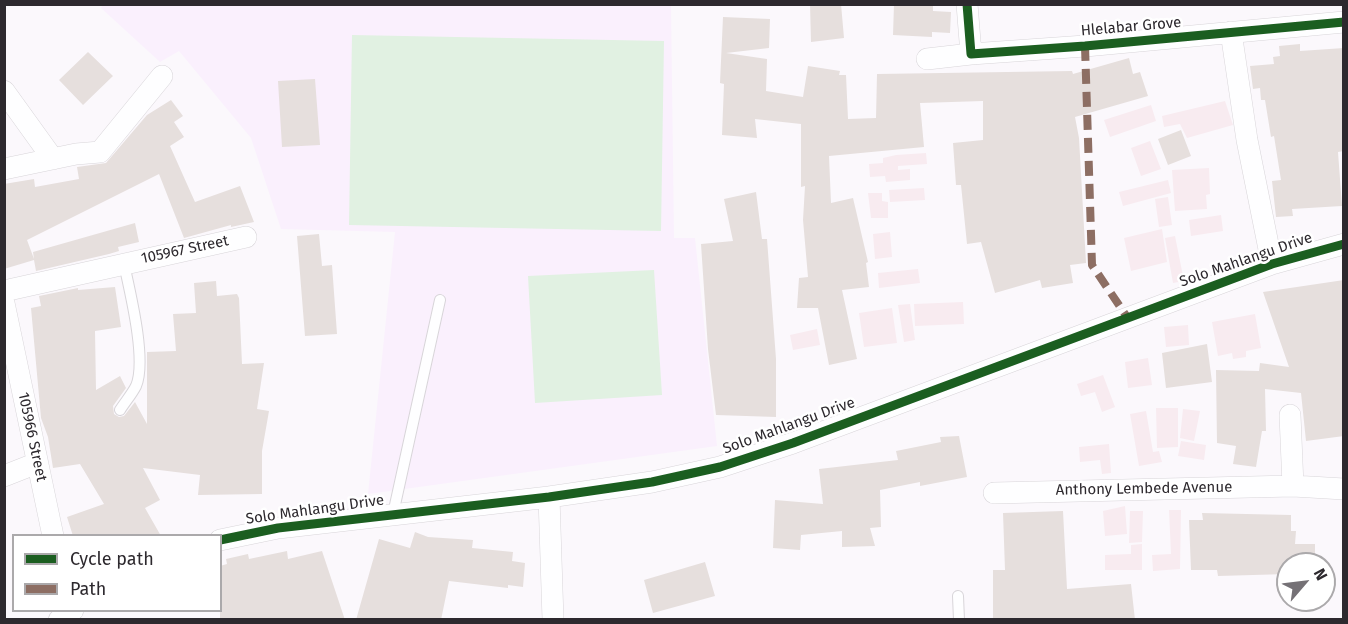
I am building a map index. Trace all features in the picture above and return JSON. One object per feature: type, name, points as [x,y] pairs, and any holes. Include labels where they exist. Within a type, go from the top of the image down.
[{"type":"street","points":[[968,4],[971,54]]},
{"type":"street","name":"Hlelabar Grove","points":[[927,59],[1344,22]]},
{"type":"street","points":[[1231,32],[1247,140],[1272,264]]},
{"type":"street","points":[[4,169],[100,152],[162,76]]},
{"type":"street","points":[[4,91],[53,159]]},
{"type":"street","name":"105967 Street","points":[[4,291],[246,237]]},
{"type":"street","name":"Solo Mahlangu Drive","points":[[222,540],[278,528],[549,497],[651,482],[720,467],[1272,264],[1344,244]]},
{"type":"street","name":"105966 Street","points":[[4,303],[53,534]]},
{"type":"street","points":[[1290,415],[1293,486]]},
{"type":"street","points":[[4,476],[37,463]]},
{"type":"street","name":"Anthony Lembede Avenue","points":[[994,493],[1293,486],[1344,489]]},
{"type":"street","points":[[549,497],[553,620]]},
{"type":"lane","name":"105967 Street","points":[[120,410],[136,384],[139,358],[133,306],[124,264]]},
{"type":"lane","points":[[393,514],[440,300]]},
{"type":"lane","points":[[958,596],[959,620]]},
{"type":"shaded area","points":[[103,4],[671,5],[674,238],[695,238],[717,446],[368,494],[395,232],[281,229],[251,138],[179,51],[160,62],[101,8]]},
{"type":"shaded area","points":[[1225,101],[1233,125],[1187,138],[1180,124],[1164,127],[1162,116]]},
{"type":"shaded area","points":[[1151,105],[1156,121],[1110,137],[1104,120]]},
{"type":"shaded area","points":[[1150,141],[1161,169],[1141,176],[1131,148]]},
{"type":"shaded area","points":[[926,153],[927,164],[898,166],[898,170],[910,169],[910,180],[886,182],[885,176],[870,177],[869,164],[883,163],[883,158]]},
{"type":"shaded area","points":[[1209,168],[1210,194],[1206,195],[1207,209],[1175,211],[1172,170]]},
{"type":"shaded area","points":[[1168,180],[1171,193],[1123,206],[1119,192]]},
{"type":"shaded area","points":[[924,188],[925,200],[890,202],[889,190]]},
{"type":"shaded area","points":[[868,193],[882,193],[882,201],[888,202],[888,218],[871,218]]},
{"type":"shaded area","points":[[1168,197],[1172,225],[1159,227],[1155,199]]},
{"type":"shaded area","points":[[1221,215],[1223,231],[1191,236],[1189,220]]},
{"type":"shaded area","points":[[1162,229],[1167,262],[1131,271],[1124,238]]},
{"type":"shaded area","points":[[890,232],[892,257],[875,259],[873,234]]},
{"type":"shaded area","points":[[1175,236],[1184,281],[1173,283],[1165,238]]},
{"type":"shaded area","points":[[918,269],[920,283],[879,288],[878,273]]},
{"type":"shaded area","points":[[963,302],[964,324],[915,326],[914,304]]},
{"type":"shaded area","points":[[910,304],[915,340],[904,342],[898,305]]},
{"type":"shaded area","points":[[892,308],[897,343],[864,347],[859,313]]},
{"type":"shaded area","points":[[1255,314],[1261,348],[1246,351],[1246,357],[1233,359],[1232,353],[1218,356],[1212,322]]},
{"type":"shaded area","points":[[1188,325],[1189,345],[1166,347],[1164,327]]},
{"type":"shaded area","points":[[817,329],[820,345],[793,350],[790,335]]},
{"type":"shaded area","points":[[1148,358],[1152,385],[1128,388],[1125,362]]},
{"type":"shaded area","points":[[1103,375],[1115,407],[1102,412],[1095,392],[1081,396],[1077,384]]},
{"type":"shaded area","points":[[1156,408],[1178,408],[1178,447],[1157,448]]},
{"type":"shaded area","points":[[1183,409],[1200,411],[1194,441],[1180,438]]},
{"type":"shaded area","points":[[1146,411],[1153,452],[1159,451],[1162,462],[1139,466],[1130,414]]},
{"type":"shaded area","points":[[1181,441],[1206,445],[1204,460],[1178,456]]},
{"type":"shaded area","points":[[1109,444],[1111,473],[1102,474],[1100,460],[1080,462],[1079,447]]},
{"type":"shaded area","points":[[1125,506],[1127,534],[1105,536],[1103,511]]},
{"type":"shaded area","points":[[1169,510],[1181,510],[1180,569],[1153,571],[1152,555],[1171,554]]},
{"type":"shaded area","points":[[1130,511],[1143,511],[1142,542],[1129,543]]},
{"type":"shaded area","points":[[1142,544],[1142,570],[1105,570],[1105,555],[1131,554],[1131,545]]},
{"type":"green space","points":[[352,35],[664,41],[661,231],[349,225]]},
{"type":"green space","points":[[654,270],[662,395],[535,403],[528,276]]},
{"type":"building","points":[[810,4],[841,4],[844,38],[811,42]]},
{"type":"building","points":[[894,4],[933,4],[933,11],[951,12],[950,33],[932,32],[932,37],[893,35]]},
{"type":"building","points":[[723,17],[770,19],[769,48],[726,53],[767,59],[766,91],[803,97],[808,66],[840,71],[839,75],[846,75],[848,119],[876,118],[877,74],[1072,71],[1073,74],[1129,58],[1133,74],[1140,72],[1148,96],[1075,117],[1079,138],[1086,263],[1070,265],[1073,283],[1042,288],[1040,280],[995,293],[981,242],[967,244],[961,185],[956,185],[953,143],[983,140],[983,101],[920,103],[924,147],[829,156],[831,203],[853,198],[868,262],[866,263],[869,287],[842,290],[857,359],[829,365],[818,308],[797,308],[799,278],[808,277],[803,220],[805,186],[801,187],[801,124],[755,119],[757,138],[722,135],[724,84],[720,83]]},
{"type":"building","points":[[1300,44],[1300,51],[1344,48],[1344,151],[1338,152],[1342,206],[1292,209],[1293,216],[1276,217],[1272,181],[1281,180],[1274,136],[1271,137],[1265,100],[1261,100],[1260,88],[1253,89],[1250,66],[1274,64],[1273,57],[1280,56],[1279,46]]},
{"type":"building","points":[[88,52],[113,76],[83,105],[59,80]]},
{"type":"building","points":[[315,79],[320,145],[282,147],[278,81]]},
{"type":"building","points":[[171,100],[183,116],[174,122],[184,137],[170,146],[195,202],[240,186],[254,222],[231,227],[231,225],[184,238],[159,174],[27,240],[34,259],[33,252],[135,223],[139,242],[118,247],[119,251],[109,254],[36,271],[34,260],[4,269],[4,184],[34,179],[35,187],[79,179],[77,167],[106,163],[147,115]]},
{"type":"building","points":[[1181,130],[1191,156],[1168,165],[1158,139]]},
{"type":"building","points":[[756,192],[762,239],[767,239],[776,359],[776,417],[716,415],[708,349],[701,244],[733,241],[724,199]]},
{"type":"building","points":[[319,234],[322,266],[332,265],[337,334],[305,336],[297,236]]},
{"type":"building","points":[[1344,280],[1344,436],[1306,441],[1301,393],[1265,389],[1266,431],[1262,431],[1256,467],[1233,464],[1236,446],[1217,443],[1216,370],[1259,371],[1260,363],[1289,367],[1263,292]]},
{"type":"building","points":[[216,281],[217,296],[237,294],[242,364],[264,363],[257,409],[269,411],[262,451],[262,494],[198,495],[200,475],[143,468],[160,500],[145,508],[160,534],[72,534],[67,517],[104,504],[80,464],[53,468],[48,437],[41,418],[31,308],[41,306],[39,296],[78,288],[78,290],[115,287],[121,327],[95,331],[96,390],[120,376],[126,388],[113,406],[114,414],[119,417],[124,416],[135,402],[147,424],[147,352],[176,351],[173,314],[196,313],[194,283]]},
{"type":"building","points":[[1207,344],[1212,382],[1166,388],[1162,353]]},
{"type":"building","points":[[959,436],[967,477],[920,486],[920,482],[880,490],[881,527],[870,528],[875,546],[842,547],[842,531],[801,535],[800,550],[773,548],[775,500],[823,504],[819,469],[898,460],[896,451],[941,442],[940,437]]},
{"type":"building","points":[[1063,511],[1067,589],[1131,584],[1135,620],[993,620],[993,570],[1005,570],[1003,513]]},
{"type":"building","points":[[1202,513],[1291,515],[1291,531],[1296,531],[1295,544],[1315,544],[1315,552],[1276,552],[1276,574],[1218,576],[1217,570],[1191,570],[1189,520],[1203,520]]},
{"type":"building","points":[[415,532],[428,537],[473,540],[472,548],[513,552],[512,561],[525,563],[523,587],[508,585],[508,588],[449,581],[441,620],[356,620],[379,539],[410,548]]},
{"type":"building","points":[[287,551],[288,559],[322,551],[345,620],[220,620],[222,565],[227,564],[226,559],[248,554],[249,559]]},
{"type":"building","points":[[705,562],[715,596],[653,613],[644,580]]},
{"type":"marked path","points":[[1085,46],[1092,265],[1127,317]]},
{"type":"cycle path","points":[[967,4],[971,54],[1344,22]]},
{"type":"cycle path","points":[[222,540],[278,528],[549,497],[652,482],[720,467],[793,443],[1272,264],[1344,244]]}]
